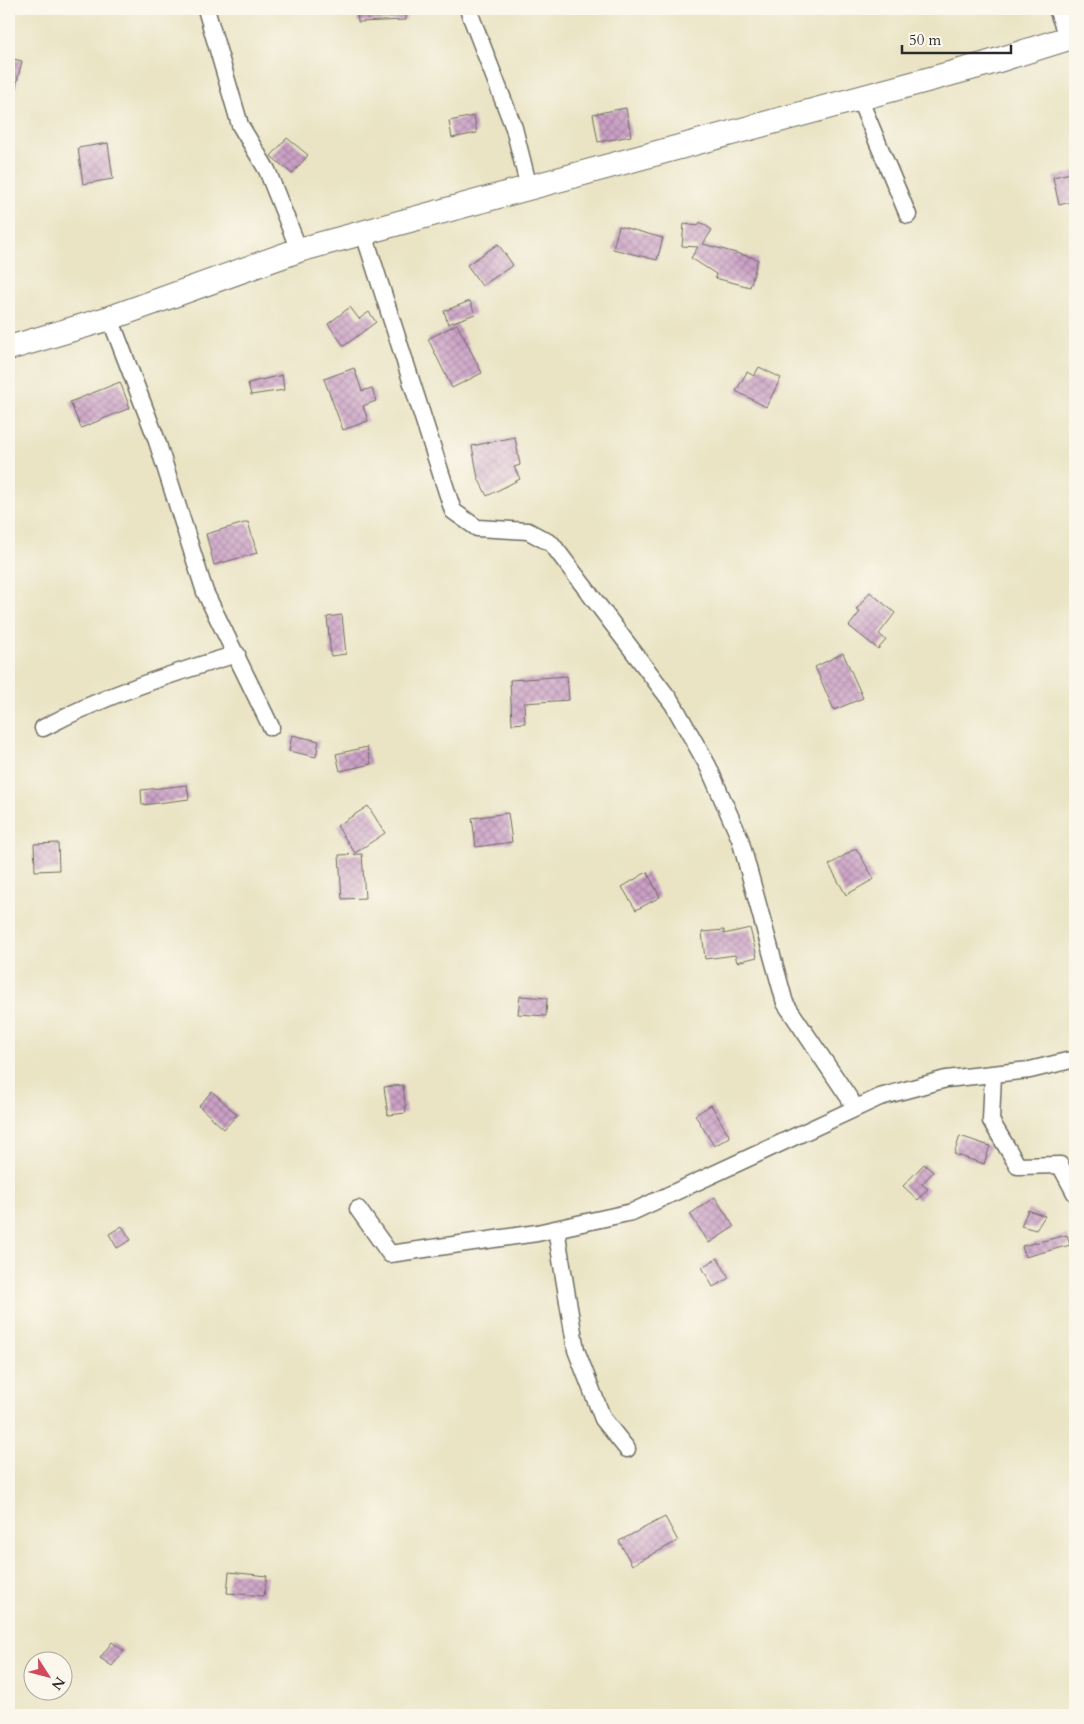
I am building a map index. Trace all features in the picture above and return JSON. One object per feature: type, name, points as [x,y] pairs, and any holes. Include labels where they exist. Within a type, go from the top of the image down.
[{"type":"main road","points":[[9,348],[110,318],[299,250],[364,234],[986,64],[1072,37]]},
{"type":"street","points":[[206,9],[240,125],[267,170],[299,250]]},
{"type":"street","points":[[468,9],[514,128],[529,188]]},
{"type":"street","points":[[1057,9],[1072,37]]},
{"type":"street","points":[[859,98],[908,215]]},
{"type":"street","points":[[364,234],[453,511],[477,528],[528,531],[552,544],[673,704],[708,766],[740,839],[785,1003],[856,1108]]},
{"type":"street","points":[[110,318],[156,438],[206,592],[271,727]]},
{"type":"street","points":[[43,728],[84,706],[148,682],[237,654]]},
{"type":"street","points":[[358,1208],[390,1254],[556,1229],[632,1212],[880,1097],[946,1079],[1030,1070],[1075,1059]]},
{"type":"street","points":[[993,1074],[991,1121],[1018,1166],[1060,1165],[1075,1193]]},
{"type":"street","points":[[556,1229],[576,1350],[603,1419],[627,1449]]},
{"type":"building","points":[[357,9],[406,9],[406,20],[358,22]]},
{"type":"building","points":[[9,58],[22,61],[13,98],[9,97]]},
{"type":"building","points":[[626,108],[631,136],[598,142],[593,114]]},
{"type":"building","points":[[474,116],[477,133],[452,138],[449,121]]},
{"type":"building","points":[[287,138],[308,155],[292,174],[271,156]]},
{"type":"building","points":[[108,143],[113,179],[83,184],[78,148]]},
{"type":"building","points":[[1075,172],[1075,201],[1059,205],[1053,177]]},
{"type":"building","points":[[700,222],[712,230],[703,244],[758,259],[750,287],[715,278],[716,274],[691,258],[698,247],[682,246],[684,224],[698,226]]},
{"type":"building","points":[[619,226],[663,238],[657,260],[613,249]]},
{"type":"building","points":[[498,244],[513,265],[482,286],[467,265]]},
{"type":"building","points":[[470,301],[475,314],[448,324],[444,311]]},
{"type":"building","points":[[350,307],[359,319],[369,312],[376,322],[344,346],[328,324]]},
{"type":"building","points":[[457,324],[482,373],[452,388],[428,339]]},
{"type":"building","points":[[759,367],[781,378],[766,407],[736,391],[747,372],[754,376]]},
{"type":"building","points":[[354,368],[362,391],[372,388],[376,401],[363,406],[368,421],[343,430],[324,379]]},
{"type":"building","points":[[282,375],[284,390],[251,395],[248,383]]},
{"type":"building","points":[[120,382],[130,408],[81,428],[70,402]]},
{"type":"building","points":[[515,437],[520,465],[514,467],[520,479],[487,496],[478,478],[472,446]]},
{"type":"building","points":[[248,522],[257,553],[214,565],[206,534]]},
{"type":"building","points":[[870,592],[895,613],[879,634],[886,640],[878,649],[849,626],[860,612],[856,610]]},
{"type":"building","points":[[342,615],[346,654],[331,656],[327,617]]},
{"type":"building","points":[[843,653],[863,698],[834,710],[815,667]]},
{"type":"building","points":[[567,676],[569,700],[524,703],[525,723],[512,724],[510,680]]},
{"type":"building","points":[[292,735],[319,741],[316,757],[289,751]]},
{"type":"building","points":[[367,747],[371,764],[340,771],[336,754]]},
{"type":"building","points":[[187,785],[189,799],[142,805],[141,790]]},
{"type":"building","points":[[368,806],[385,833],[355,853],[337,826]]},
{"type":"building","points":[[508,813],[512,842],[476,847],[472,818]]},
{"type":"building","points":[[58,843],[59,870],[35,871],[34,844]]},
{"type":"building","points":[[856,848],[874,879],[846,895],[829,865]]},
{"type":"building","points":[[362,854],[365,898],[342,899],[339,855]]},
{"type":"building","points":[[647,872],[660,897],[636,910],[622,887]]},
{"type":"building","points":[[750,928],[757,957],[737,962],[735,955],[705,959],[702,932],[724,930],[724,934]]},
{"type":"building","points":[[520,996],[547,998],[546,1016],[518,1014]]},
{"type":"building","points":[[403,1085],[406,1113],[388,1115],[384,1087]]},
{"type":"building","points":[[212,1091],[237,1115],[224,1129],[199,1106]]},
{"type":"building","points":[[711,1105],[730,1137],[714,1146],[695,1115]]},
{"type":"building","points":[[960,1136],[990,1146],[984,1164],[954,1154]]},
{"type":"building","points":[[924,1164],[933,1172],[922,1184],[928,1189],[918,1200],[903,1186]]},
{"type":"building","points":[[715,1197],[734,1227],[709,1243],[690,1214]]},
{"type":"building","points":[[1028,1210],[1045,1216],[1036,1230],[1021,1226]]},
{"type":"building","points":[[122,1226],[131,1240],[117,1248],[109,1234]]},
{"type":"building","points":[[1067,1235],[1070,1245],[1025,1257],[1022,1246]]},
{"type":"building","points":[[718,1258],[729,1278],[713,1287],[702,1267]]},
{"type":"building","points":[[665,1517],[678,1541],[632,1565],[619,1541]]},
{"type":"building","points":[[229,1572],[267,1576],[264,1596],[227,1593]]},
{"type":"building","points":[[112,1642],[124,1651],[112,1666],[100,1658]]}]
